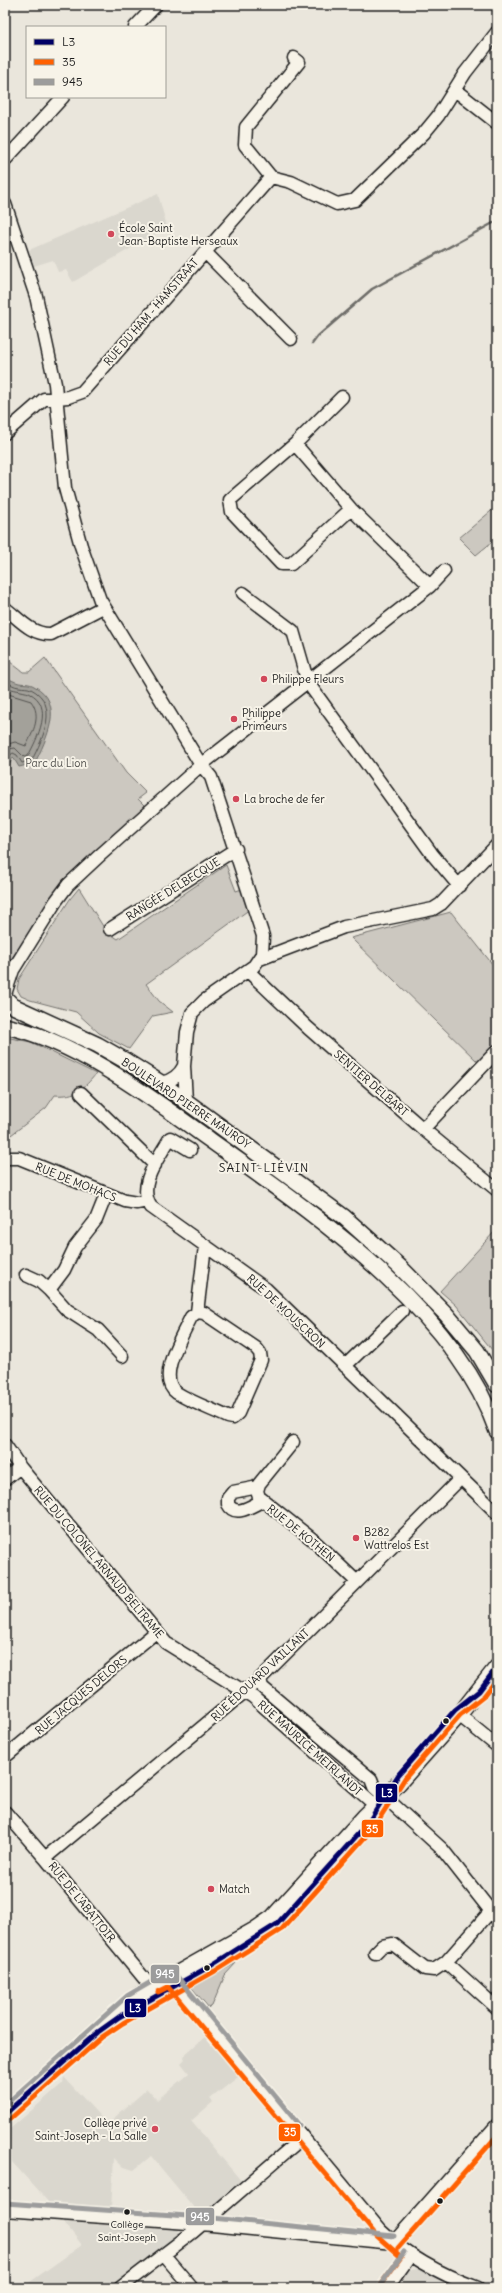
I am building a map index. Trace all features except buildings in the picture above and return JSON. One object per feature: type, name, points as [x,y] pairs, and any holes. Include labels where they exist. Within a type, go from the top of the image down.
[{"type":"main road","points":[[5,1015],[6,996]]},
{"type":"main road","name":"BOULEVARD PIERRE MAUROY","points":[[6,996],[13,1006],[98,1045],[161,1083],[317,1196],[371,1240],[450,1318],[477,1351],[497,1385]]},
{"type":"main road","name":"BOULEVARD PIERRE MAUROY","points":[[5,1026],[48,1040],[108,1071],[146,1094],[324,1222],[400,1291],[453,1350],[476,1383],[497,1431]]},
{"type":"main road","points":[[5,2114],[98,2032],[154,1991],[172,1982],[268,1921],[459,1715],[486,1683],[497,1667]]},
{"type":"street","points":[[136,26],[156,5]]},
{"type":"street","points":[[294,58],[299,62],[246,127],[245,145],[271,177],[291,182],[337,204],[355,200],[424,133],[455,90],[465,73],[497,32]]},
{"type":"street","points":[[455,90],[497,123]]},
{"type":"street","points":[[5,160],[63,98]]},
{"type":"street","name":"RUE DU HAM - HAMSTRAAT","points":[[8,425],[44,399],[68,397],[82,392],[271,177]]},
{"type":"street","points":[[5,204],[36,296],[56,398],[65,488],[81,546],[103,607],[201,765],[211,777],[263,936],[263,949],[260,959]]},
{"type":"street","points":[[205,252],[291,339]]},
{"type":"street","points":[[342,398],[295,444],[230,500],[232,512],[281,564],[291,564],[351,509]]},
{"type":"street","points":[[295,444],[351,509],[430,586]]},
{"type":"street","points":[[6,996],[10,976],[24,951],[68,885],[146,812],[201,765],[308,683],[430,586],[444,572]]},
{"type":"street","points":[[243,593],[292,631],[308,683],[432,854],[459,886]]},
{"type":"street","points":[[5,608],[37,634],[51,634],[103,607]]},
{"type":"street","points":[[186,1101],[184,1066],[187,1032],[192,1013],[204,1001],[248,971],[260,959],[344,927],[433,910],[459,886],[497,845]]},
{"type":"street","name":"RANGÉE DELBECQUE","points":[[110,929],[236,850]]},
{"type":"street","points":[[5,972],[24,951]]},
{"type":"street","name":"SENTIER DELBART","points":[[248,971],[308,1028],[423,1129],[497,1190]]},
{"type":"street","points":[[423,1129],[497,1051]]},
{"type":"street","points":[[161,1083],[181,1074],[184,1066]]},
{"type":"street","points":[[81,1093],[155,1165]]},
{"type":"street","points":[[148,1201],[147,1182],[170,1138],[190,1150]]},
{"type":"street","name":"RUE DE MOHACS","points":[[5,1158],[19,1158],[106,1195],[131,1203],[148,1201]]},
{"type":"street","points":[[49,1290],[64,1270],[75,1248],[96,1220],[106,1195]]},
{"type":"street","name":"RUE DE MOUSCRON","points":[[148,1201],[157,1213],[259,1283],[497,1513]]},
{"type":"street","points":[[197,1312],[204,1313],[256,1348],[260,1353],[261,1360],[238,1413],[233,1418],[177,1393],[168,1380],[168,1369],[191,1317],[197,1312],[206,1246]]},
{"type":"street","points":[[26,1275],[43,1284],[67,1310],[98,1330],[122,1356]]},
{"type":"street","points":[[345,1366],[402,1310]]},
{"type":"street","points":[[258,1487],[293,1442]]},
{"type":"street","name":"RUE DU COLONEL ARNAUD BELTRAME","points":[[5,1446],[20,1467],[170,1647],[245,1692]]},
{"type":"street","points":[[5,1480],[20,1467]]},
{"type":"street","name":"RUE ÉDOUARD VAILLANT","points":[[45,1858],[260,1679],[461,1478]]},
{"type":"street","name":"RUE DE KOTHEN","points":[[262,1501],[238,1512],[233,1510],[228,1504],[228,1498],[233,1492],[258,1487],[258,1494],[262,1501],[312,1539],[357,1582]]},
{"type":"street","name":"RUE DE MOUSCRON","points":[[482,1497],[497,1505]]},
{"type":"street","name":"RUE JACQUES DELORS","points":[[5,1757],[156,1632]]},
{"type":"street","name":"RUE MAURICE MEIRLANDT","points":[[260,1679],[262,1687],[371,1779],[380,1801]]},
{"type":"street","name":"RUE MAURICE MEIRLANDT","points":[[245,1692],[303,1742],[380,1801]]},
{"type":"street","points":[[459,1715],[497,1746]]},
{"type":"street","points":[[303,1742],[315,1731]]},
{"type":"street","points":[[375,1953],[382,1946],[393,1944],[425,1969],[434,1970],[446,1962],[494,1915],[442,1849],[380,1801]]},
{"type":"street","name":"RUE DE L'ABATTOIR","points":[[5,1812],[45,1858],[154,1991]]},
{"type":"street","points":[[446,1962],[497,2008]]},
{"type":"street","points":[[172,1982],[302,2138],[393,2243],[410,2256],[448,2276],[478,2288]]},
{"type":"street","points":[[393,2243],[497,2125]]},
{"type":"street","points":[[120,2288],[202,2224],[302,2138]]},
{"type":"street","points":[[5,2210],[202,2224],[393,2243]]},
{"type":"street","points":[[164,2255],[192,2288]]},
{"type":"street","points":[[387,2288],[410,2256]]},
{"type":"shaded area","name":"École Saint Jean-Baptiste Herseaux","points":[[158,194],[167,227],[73,282],[66,270],[58,272],[53,260],[34,266],[29,250]]},
{"type":"shaded area","points":[[206,2036],[238,2077],[210,2099],[213,2102],[191,2121],[242,2182],[211,2208],[210,2207],[200,2215],[151,2156],[134,2170],[123,2167],[114,2158],[111,2209],[51,2205],[12,2162],[10,2129],[63,2083],[64,2077],[107,2124],[147,2089],[157,2100],[189,2073],[181,2063],[185,2059],[183,2056]]},
{"type":"shaded area","points":[[64,2222],[178,2229],[180,2234],[107,2288],[24,2288],[23,2287],[82,2245]]},
{"type":"shaded area","points":[[421,2268],[461,2288],[397,2288],[408,2271]]},
{"type":"green space","points":[[497,506],[497,538],[476,555],[459,538]]},
{"type":"green space","name":"Parc du Lion","points":[[5,658],[23,672],[29,672],[45,658],[126,773],[146,793],[138,799],[145,806],[83,863],[5,967]]},
{"type":"green space","points":[[226,865],[236,891],[242,889],[250,909],[146,984],[159,1001],[173,1012],[153,1016],[129,1049],[99,1033],[76,1012],[30,1000],[21,996],[17,989],[19,979],[70,899],[79,888],[106,931],[118,939]]},
{"type":"green space","points":[[451,912],[497,970],[497,1045],[479,1063],[351,938]]},
{"type":"green space","points":[[5,1037],[31,1042],[96,1074],[83,1087],[74,1093],[69,1095],[55,1095],[46,1108],[11,1135],[5,1125]]},
{"type":"green space","points":[[497,1229],[497,1356],[456,1305],[440,1291]]},
{"type":"green space","points":[[236,1963],[225,1975],[212,2006],[209,2008],[192,1988]]},
{"type":"water","points":[[5,677],[17,683],[32,685],[44,693],[49,702],[51,722],[48,733],[35,763],[19,767],[13,757],[5,775]]},
{"type":"waterway","points":[[312,344],[318,336],[372,289],[495,222],[497,223]]},
{"type":"transit line","name":"L3","points":[[5,2114],[98,2032],[119,2017],[212,1965],[277,1924],[368,1823],[399,1774],[455,1710],[479,1691],[497,1667]]},
{"type":"transit line","name":"35","points":[[10,2119],[102,2037],[123,2023],[215,1971],[282,1929],[374,1827],[405,1778],[460,1715],[484,1696],[497,1679]]},
{"type":"transit line","name":"945","points":[[5,2105],[127,1996],[170,1971],[175,1974],[299,2125]]},
{"type":"transit line","name":"35","points":[[158,1992],[168,1987],[376,2235],[401,2257],[381,2284]]},
{"type":"transit line","name":"35","points":[[398,2248],[497,2136]]},
{"type":"transit line","name":"945","points":[[5,2203],[202,2217],[394,2236]]},
{"type":"transit line","name":"945","points":[[381,2284],[404,2252]]},
{"type":"place","name":"École Saint Jean-Baptiste Herseaux","points":[[111,234]]},
{"type":"place","name":"Philippe Fleurs","points":[[264,679]]},
{"type":"place","name":"Philippe Primeurs","points":[[234,719]]},
{"type":"place","name":"La broche de fer","points":[[236,799]]},
{"type":"place","name":"B282 Wattrelos Est","points":[[356,1538]]},
{"type":"place","name":"Match","points":[[211,1889]]},
{"type":"place","name":"Collège privé Saint-Joseph - La Salle","points":[[155,2129]]},
{"type":"place","name":"Collège Saint-Joseph","points":[[127,2212]]},
{"type":"district","name":"SAINT-LIÉVIN","points":[[264,1168]]}]
